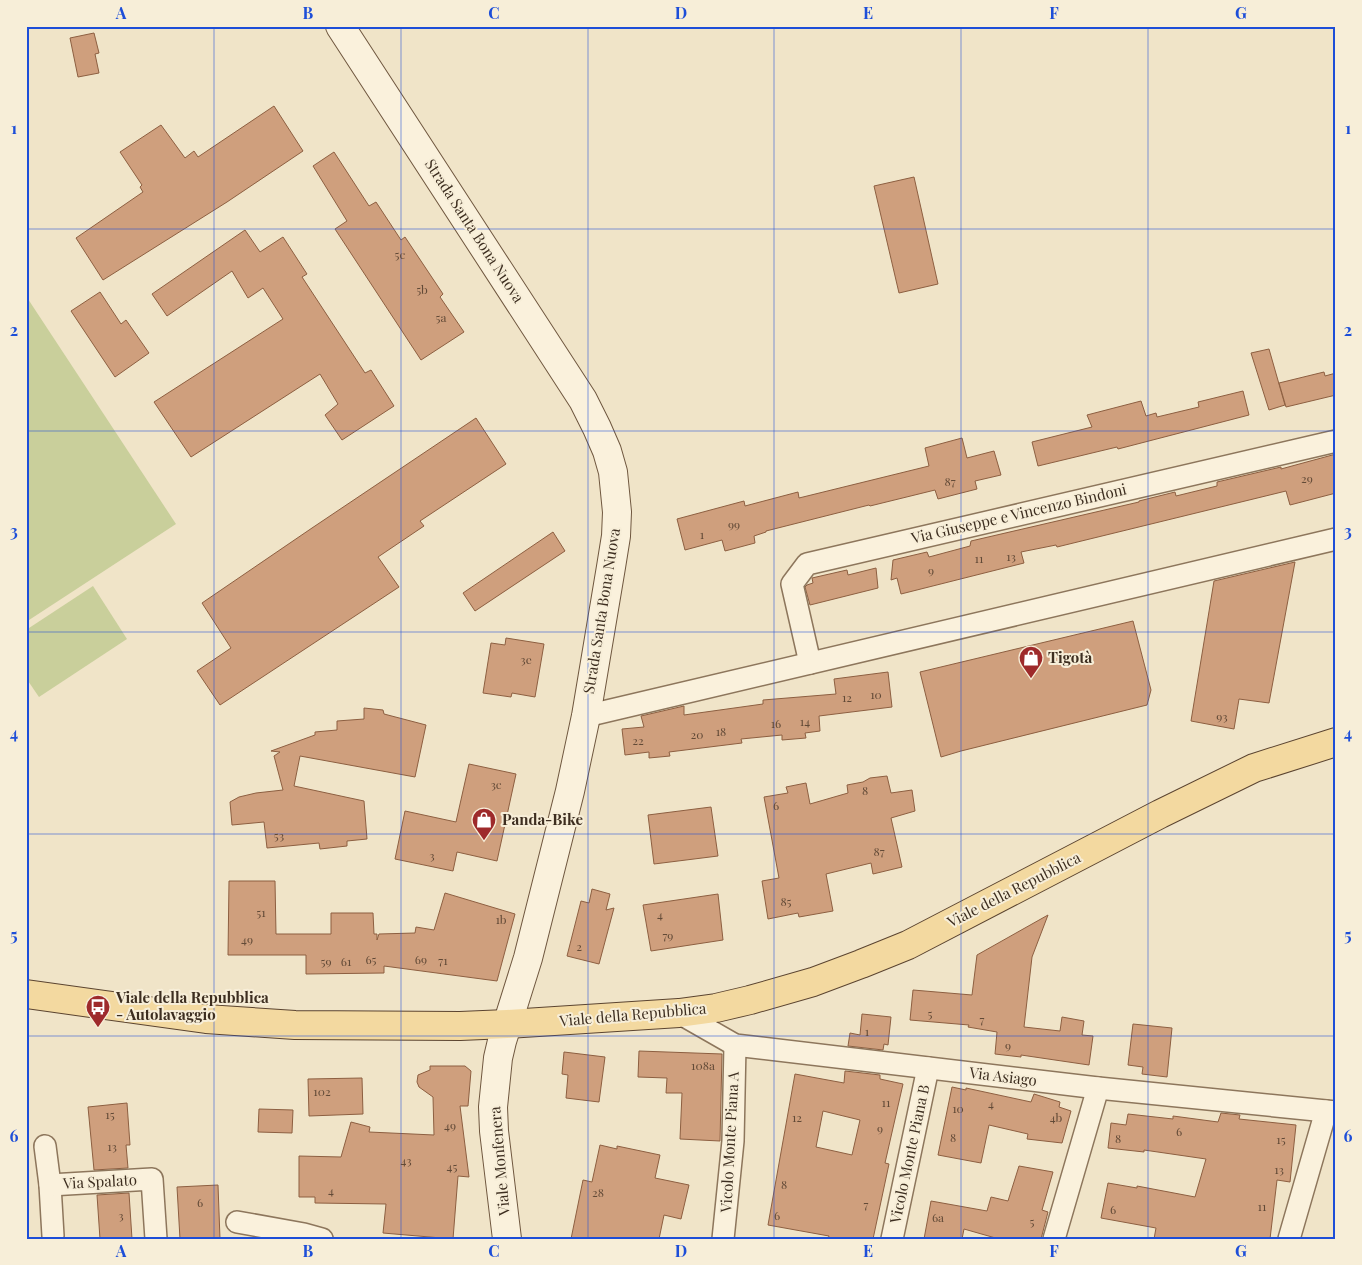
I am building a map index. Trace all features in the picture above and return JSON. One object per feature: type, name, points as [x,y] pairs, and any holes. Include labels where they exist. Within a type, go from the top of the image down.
[{"type":"main road","name":"Viale della Repubblica","points":[[26,994],[206,1019],[295,1025],[460,1026],[679,1013],[716,1008],[813,982],[908,945],[1160,814],[1254,768],[1336,742]]},
{"type":"street","name":"Strada Santa Bona Nuova","points":[[340,26],[583,400],[607,451],[616,490],[616,536],[586,716],[570,791],[533,939],[507,1024]]},
{"type":"street","name":"Via Giuseppe e Vincenzo Bindoni","points":[[810,663],[792,584],[807,564],[1336,441]]},
{"type":"street","points":[[586,716],[1336,539]]},
{"type":"street","name":"Via Asiago","points":[[679,1013],[735,1045],[1098,1088],[1331,1112]]},
{"type":"street","name":"Viale Monfenera","points":[[507,1024],[498,1058],[493,1107],[494,1131],[507,1239]]},
{"type":"street","name":"Vicolo Monte Piana A","points":[[724,1239],[733,1141],[735,1045]]},
{"type":"street","name":"Vicolo Monte Piana B","points":[[892,1239],[928,1068]]},
{"type":"street","points":[[1054,1239],[1098,1088]]},
{"type":"street","points":[[1290,1239],[1331,1112]]},
{"type":"street","name":"Via Spalato","points":[[45,1146],[50,1185],[53,1236]]},
{"type":"street","name":"Via Spalato","points":[[50,1185],[152,1180],[156,1239]]},
{"type":"street","points":[[236,1222],[322,1239]]},
{"type":"green space","points":[[26,296],[176,524],[26,622]]},
{"type":"green space","points":[[93,586],[127,639],[39,697],[26,678],[26,630]]},
{"type":"building","points":[[94,33],[99,53],[95,54],[99,73],[78,77],[70,38]]},
{"type":"building","points":[[274,106],[303,151],[227,202],[103,280],[76,238],[143,192],[140,187],[142,185],[120,152],[161,125],[185,158],[194,151],[198,157]]},
{"type":"building","points":[[334,152],[369,206],[376,202],[401,240],[405,237],[443,294],[440,297],[464,332],[421,360],[335,229],[347,221],[313,166]]},
{"type":"building","points":[[914,177],[938,284],[899,293],[874,186]]},
{"type":"building","points":[[245,230],[260,252],[283,237],[307,274],[302,277],[365,373],[371,370],[394,406],[342,440],[325,415],[338,404],[320,374],[191,457],[154,402],[283,319],[263,288],[248,298],[232,271],[167,316],[152,294]]},
{"type":"building","points":[[100,292],[121,324],[126,320],[149,353],[115,377],[71,311]]},
{"type":"building","points":[[1269,349],[1285,405],[1269,410],[1251,353]]},
{"type":"building","points":[[1324,372],[1325,376],[1336,373],[1336,395],[1286,407],[1279,383]]},
{"type":"building","points":[[1243,391],[1249,415],[1118,449],[1117,447],[1038,466],[1032,442],[1092,427],[1087,415],[1141,401],[1146,416],[1156,413],[1157,417],[1199,407],[1198,402]]},
{"type":"building","points":[[476,418],[506,464],[420,521],[424,526],[378,557],[399,587],[220,705],[197,671],[231,648],[202,603]]},
{"type":"building","points":[[962,438],[967,458],[994,451],[1001,475],[975,481],[977,489],[938,499],[935,490],[766,531],[754,536],[755,543],[725,551],[722,540],[685,550],[677,519],[744,501],[745,506],[798,492],[799,498],[929,466],[925,448]]},
{"type":"building","points":[[1336,454],[1336,493],[1290,505],[1286,491],[1057,547],[1056,545],[1021,552],[1024,563],[901,594],[897,578],[891,580],[893,560],[927,552],[929,557],[970,546],[971,541],[1175,492],[1176,496],[1217,486],[1217,482],[1281,467],[1281,469]]},
{"type":"building","points":[[553,532],[565,551],[475,611],[463,593]]},
{"type":"building","points":[[1295,562],[1269,703],[1239,699],[1234,729],[1191,721],[1214,581]]},
{"type":"building","points":[[876,568],[878,588],[810,605],[805,587],[813,583],[812,578],[847,570],[848,575]]},
{"type":"building","points":[[1133,621],[1151,690],[1147,705],[941,757],[920,672]]},
{"type":"building","points":[[506,638],[544,644],[535,697],[512,693],[511,697],[483,693],[491,643],[505,645]]},
{"type":"building","points":[[888,672],[892,707],[819,716],[820,731],[805,733],[806,738],[782,740],[782,735],[741,739],[742,743],[669,752],[670,756],[649,758],[649,752],[625,755],[622,729],[644,727],[641,716],[684,706],[684,715],[763,704],[763,700],[836,694],[834,679]]},
{"type":"building","points":[[364,708],[383,710],[384,714],[426,725],[415,777],[300,756],[294,786],[364,801],[367,839],[347,841],[347,846],[320,849],[319,843],[267,848],[264,822],[232,825],[230,802],[239,797],[256,793],[283,790],[274,756],[280,752],[271,751],[315,735],[315,732],[337,730],[337,721],[364,719]]},
{"type":"building","points":[[469,764],[516,774],[497,861],[457,852],[453,871],[395,859],[405,811],[456,822]]},
{"type":"building","points":[[887,776],[891,793],[912,790],[915,811],[891,818],[902,867],[873,874],[871,863],[826,874],[833,911],[799,917],[798,913],[768,919],[762,881],[779,878],[764,797],[788,793],[786,787],[806,783],[810,804],[848,793],[847,785],[863,782],[870,778]]},
{"type":"building","points":[[711,807],[718,856],[654,864],[648,815]]},
{"type":"building","points":[[229,881],[275,881],[276,934],[331,934],[331,913],[373,913],[374,934],[377,934],[377,940],[379,934],[415,933],[416,927],[434,930],[445,893],[515,914],[497,981],[384,966],[384,973],[306,974],[306,955],[228,955]]},
{"type":"building","points":[[592,889],[610,894],[606,910],[614,908],[599,964],[567,956],[581,901],[589,903]]},
{"type":"building","points":[[718,894],[723,940],[651,951],[643,905]]},
{"type":"building","points":[[1048,915],[1032,957],[1024,1027],[1060,1031],[1062,1017],[1084,1021],[1082,1035],[1093,1036],[1089,1065],[1021,1055],[1021,1057],[995,1054],[997,1032],[968,1027],[969,1025],[910,1020],[913,990],[972,995],[977,955]]},
{"type":"building","points":[[862,1014],[891,1017],[888,1045],[884,1044],[883,1050],[848,1046],[850,1033],[860,1035]]},
{"type":"building","points":[[1133,1024],[1172,1028],[1167,1077],[1142,1074],[1143,1067],[1128,1065]]},
{"type":"building","points":[[639,1051],[722,1054],[720,1141],[680,1139],[682,1093],[666,1093],[667,1078],[638,1077]]},
{"type":"building","points":[[564,1052],[605,1057],[599,1102],[566,1098],[568,1075],[562,1074]]},
{"type":"building","points":[[430,1066],[465,1066],[471,1071],[468,1106],[460,1106],[469,1177],[458,1176],[453,1239],[383,1233],[386,1204],[315,1203],[315,1197],[299,1197],[299,1156],[341,1157],[351,1122],[370,1127],[369,1132],[434,1135],[433,1097],[419,1087],[417,1082],[418,1075],[430,1070]]},
{"type":"building","points":[[845,1071],[880,1075],[880,1079],[903,1084],[885,1163],[889,1164],[873,1239],[828,1239],[829,1236],[768,1225],[795,1074],[844,1083]],"holes":[[[823,1111],[860,1120],[852,1155],[816,1147]]]},
{"type":"building","points":[[362,1078],[363,1114],[309,1116],[308,1079]]},
{"type":"building","points":[[952,1087],[966,1090],[966,1088],[1031,1102],[1034,1094],[1060,1102],[1059,1107],[1071,1111],[1062,1143],[1027,1139],[1028,1134],[989,1125],[981,1163],[938,1155]]},
{"type":"building","points":[[127,1103],[130,1145],[126,1145],[128,1168],[94,1170],[88,1107]]},
{"type":"building","points":[[259,1109],[293,1110],[292,1133],[258,1132]]},
{"type":"building","points":[[1221,1113],[1240,1115],[1239,1119],[1296,1125],[1290,1182],[1277,1180],[1270,1239],[1154,1239],[1156,1228],[1101,1218],[1108,1183],[1137,1188],[1137,1186],[1195,1197],[1206,1159],[1144,1150],[1144,1152],[1108,1148],[1111,1123],[1126,1125],[1128,1114],[1173,1119],[1173,1116],[1218,1122]]},
{"type":"building","points":[[600,1145],[617,1149],[617,1146],[660,1155],[655,1178],[689,1185],[681,1219],[664,1215],[659,1239],[571,1239],[583,1180],[592,1182]]},
{"type":"building","points":[[1019,1166],[1053,1172],[1042,1210],[1048,1212],[1041,1239],[999,1239],[964,1229],[962,1239],[924,1239],[931,1201],[987,1211],[991,1197],[1008,1201]]},
{"type":"building","points":[[218,1185],[220,1239],[180,1239],[177,1187]]},
{"type":"building","points":[[129,1193],[132,1239],[100,1239],[97,1195]]},
{"type":"place","name":"Tigotà","points":[[1031,679]]},
{"type":"place","name":"Panda-Bike","points":[[484,841]]},
{"type":"place","name":"Viale della Repubblica - Autolavaggio","points":[[98,1028]]}]
